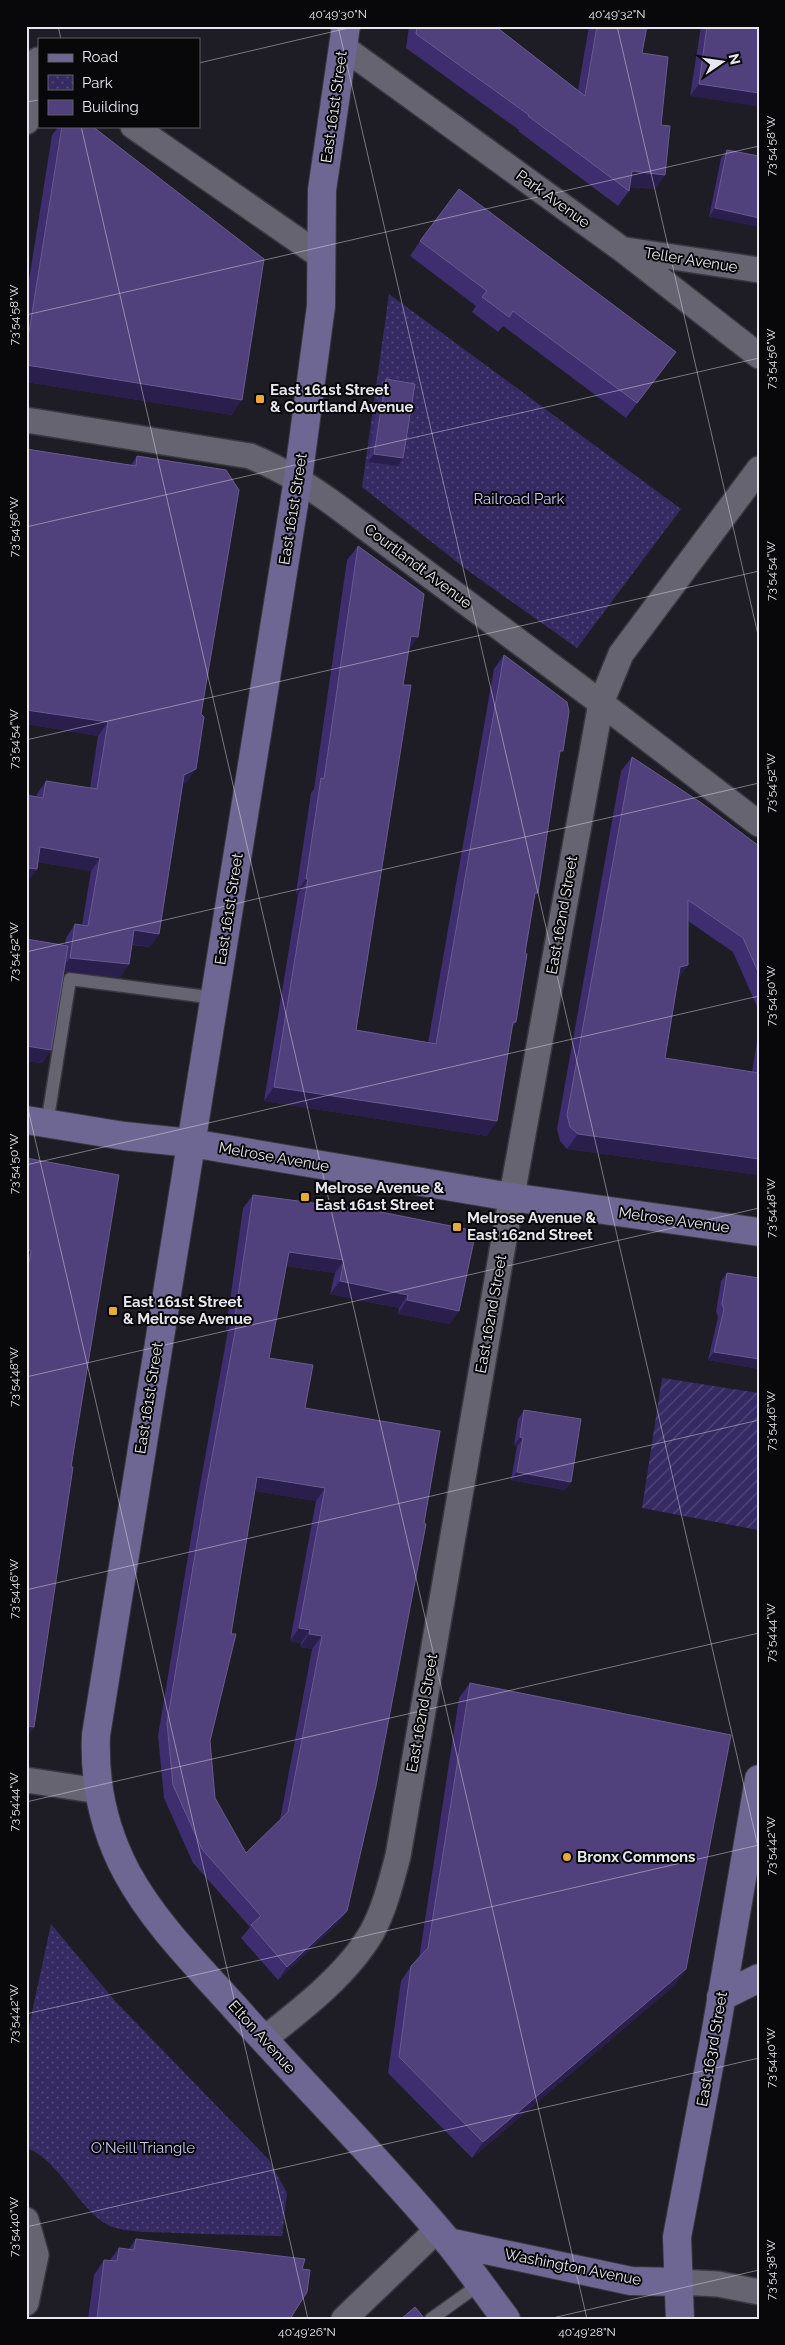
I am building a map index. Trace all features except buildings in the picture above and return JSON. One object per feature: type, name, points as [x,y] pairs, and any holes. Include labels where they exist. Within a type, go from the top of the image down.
[{"type":"main road","name":"East 161st Street","points":[[99,1791],[95,1758],[96,1735],[298,479],[321,306],[322,190],[345,36]]},
{"type":"main road","name":"Melrose Avenue","points":[[37,1122],[124,1136],[191,1143],[511,1197],[759,1232]]},
{"type":"main road","name":"East 163rd Street","points":[[680,2319],[677,2237],[722,1997],[759,1779]]},
{"type":"main road","name":"Elton Avenue","points":[[99,1791],[109,1833],[128,1874],[139,1893],[164,1927],[443,2236],[506,2319]]},
{"type":"main road","points":[[722,1997],[759,1978]]},
{"type":"main road","name":"Washington Avenue","points":[[443,2236],[631,2281],[678,2282]]},
{"type":"street","name":"Park Avenue","points":[[345,36],[759,356]]},
{"type":"street","points":[[26,122],[34,57]]},
{"type":"street","points":[[136,128],[322,257]]},
{"type":"street","name":"Teller Avenue","points":[[623,250],[759,270]]},
{"type":"street","name":"Courtlandt Avenue","points":[[26,420],[250,456],[274,465],[298,479],[601,703],[759,824]]},
{"type":"street","name":"East 162nd Street","points":[[264,2039],[302,2009],[361,1949],[382,1912],[398,1856],[511,1197],[601,703],[622,654],[759,469]]},
{"type":"street","points":[[26,1780],[99,1791]]},
{"type":"street","points":[[26,2220],[36,2255],[26,2303]]},
{"type":"street","points":[[344,2319],[443,2236]]},
{"type":"street","name":"Washington Avenue","points":[[678,2282],[718,2284],[759,2292]]},
{"type":"lane","points":[[37,1122],[70,979],[215,998]]},
{"type":"lane","points":[[431,2319],[480,2284]]},
{"type":"green space","name":"Railroad Park","points":[[389,294],[681,509],[577,648],[467,570],[362,487]]},
{"type":"green space","points":[[662,1378],[759,1393],[758,1530],[642,1508]]},
{"type":"green space","name":"O'Neill Triangle","points":[[51,1924],[115,2001],[269,2160],[287,2193],[282,2236],[151,2232],[114,2228],[86,2207],[48,2161],[26,2148],[26,2040]]},
{"type":"place","name":"East 161st Street & Courtland Avenue","points":[[260,399]]},
{"type":"place","name":"Melrose Avenue & East 161st Street","points":[[305,1197]]},
{"type":"place","name":"Melrose Avenue & East 162nd Street","points":[[457,1227]]},
{"type":"place","name":"East 161st Street & Melrose Avenue","points":[[113,1311]]},
{"type":"place","name":"Bronx Commons","points":[[567,1857]]}]
